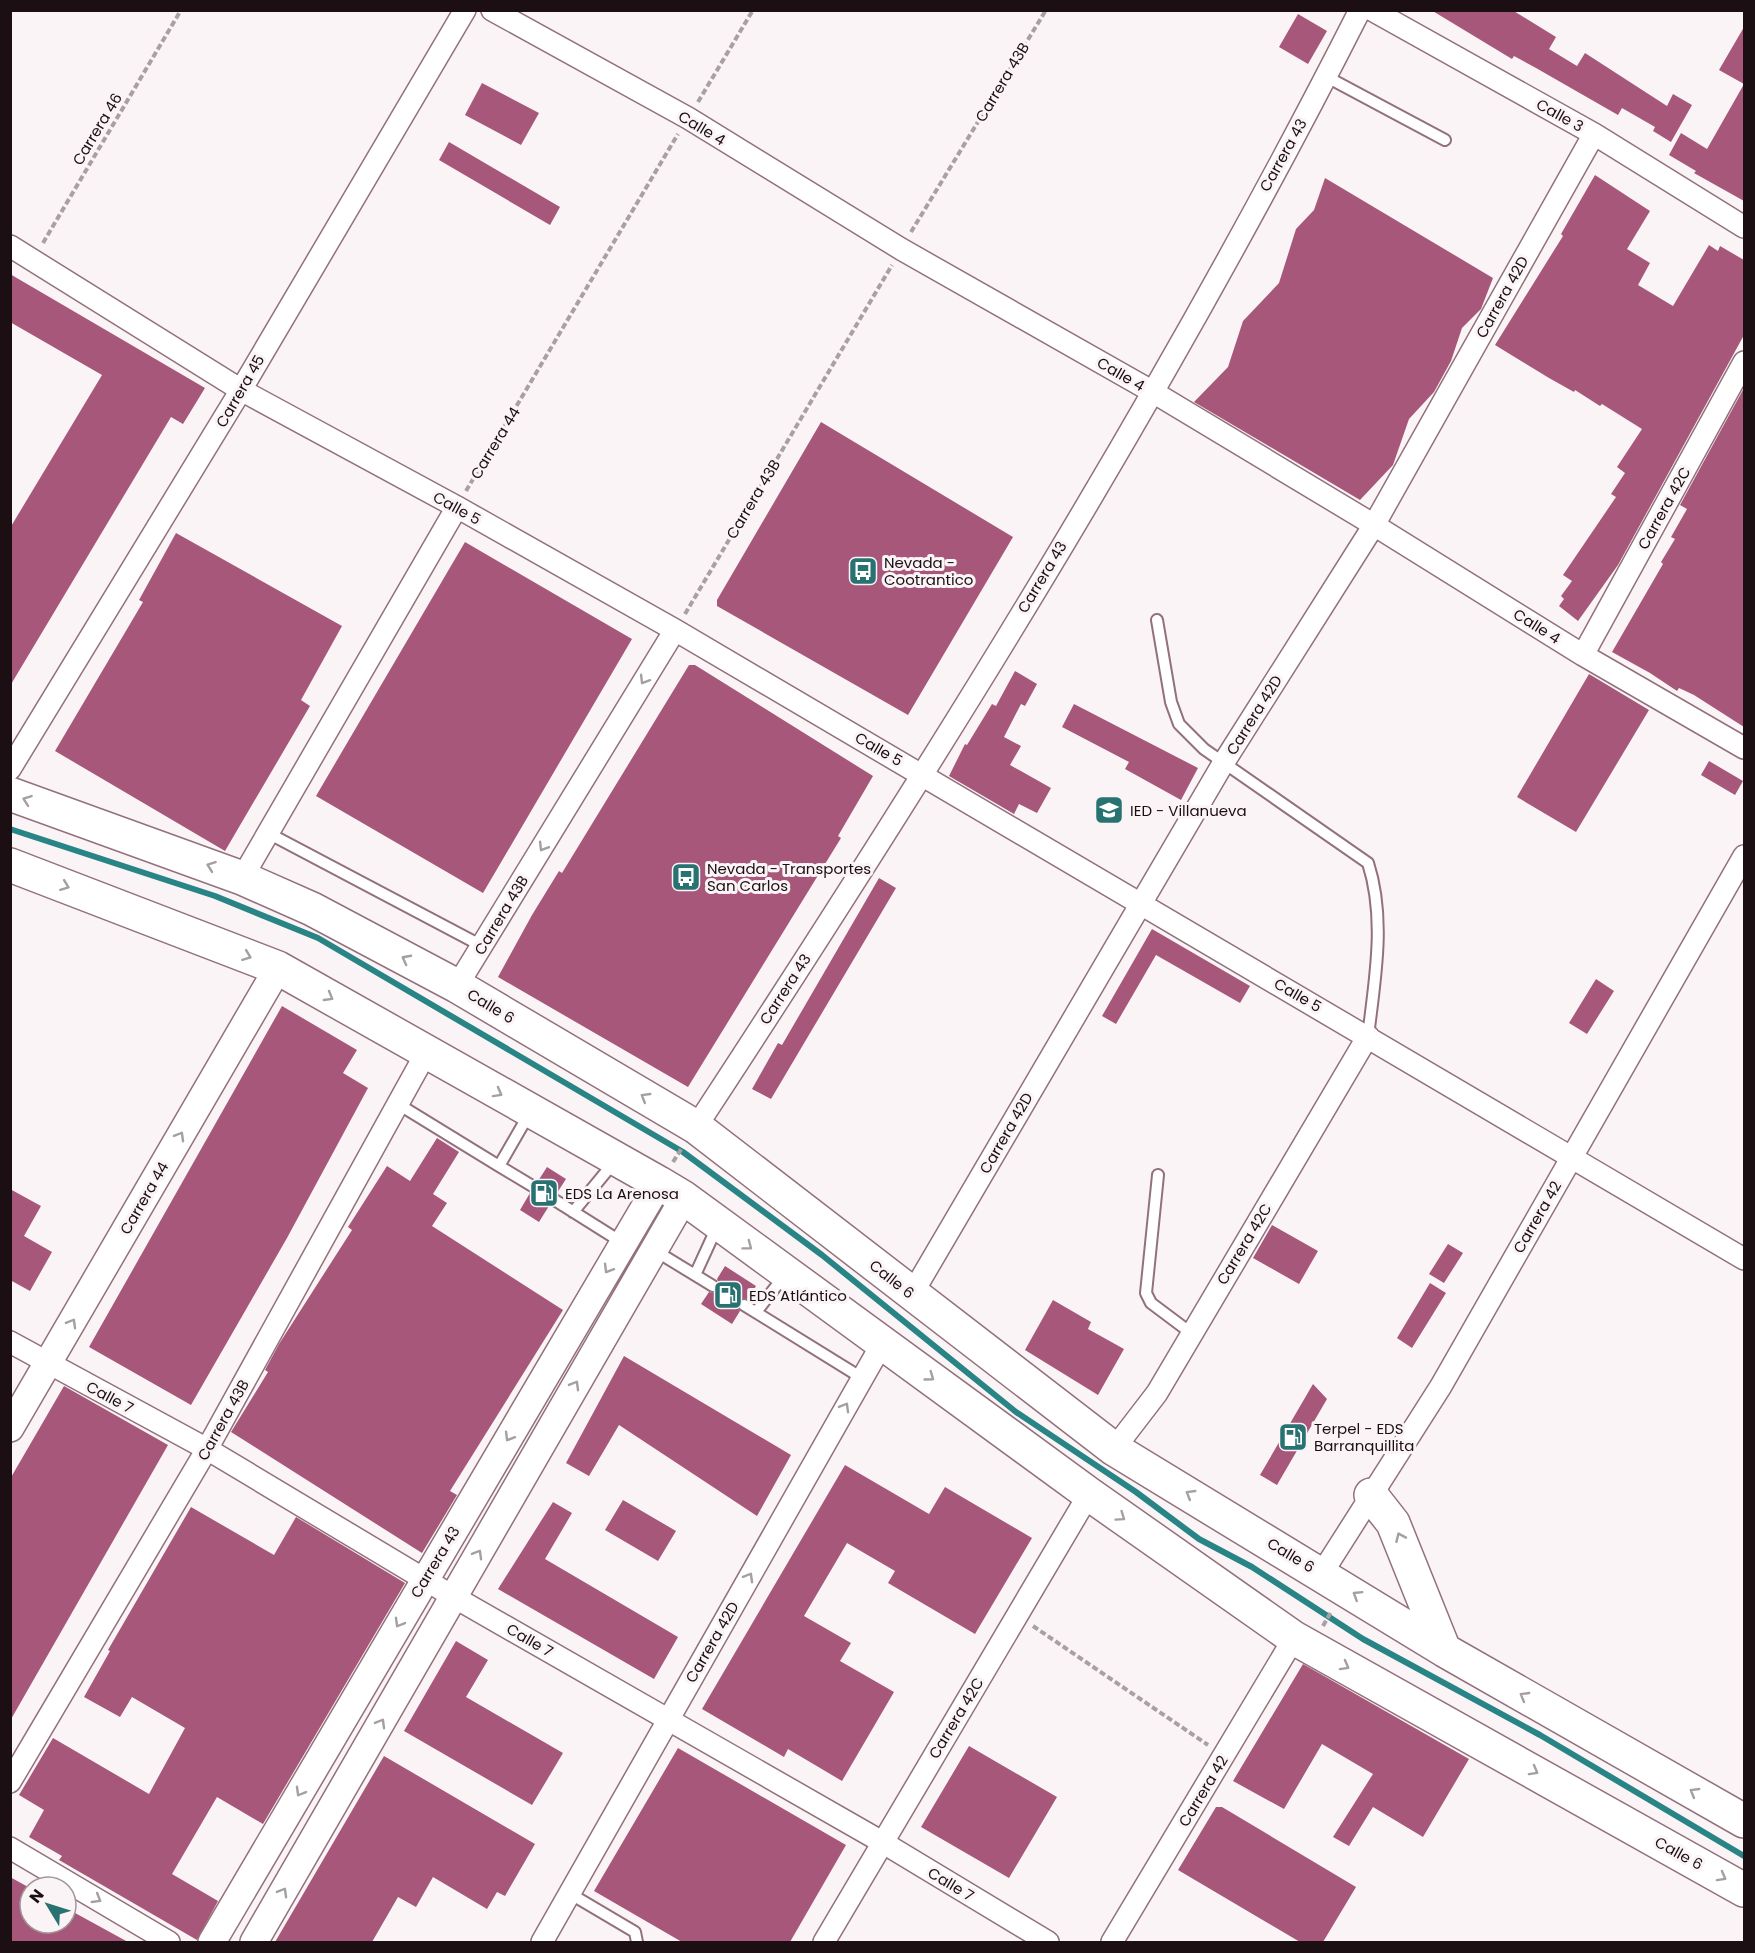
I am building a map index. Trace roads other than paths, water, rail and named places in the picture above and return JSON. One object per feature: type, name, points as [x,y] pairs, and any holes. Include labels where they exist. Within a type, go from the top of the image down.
[{"type":"main road","name":"Calle 6","points":[[10,794],[242,878],[312,909],[458,986],[696,1127],[1114,1449],[1322,1573],[1444,1650],[1744,1821]]},
{"type":"main road","name":"Calle 6","points":[[10,865],[278,968],[672,1191],[883,1342],[1089,1494],[1308,1632],[1744,1890]]},
{"type":"main road","points":[[1371,1495],[1393,1522],[1444,1650]]},
{"type":"street","name":"Carrera 45","points":[[10,769],[241,390],[465,10]]},
{"type":"street","name":"Calle 4","points":[[492,10],[688,118],[901,249],[1153,392],[1374,525],[1583,655],[1744,748]]},
{"type":"street","name":"Carrera 43","points":[[696,1127],[923,775],[1153,392],[1327,77],[1360,10]]},
{"type":"street","name":"Calle 3","points":[[1372,10],[1594,134],[1744,227]]},
{"type":"street","name":"Carrera 42D","points":[[912,1294],[1224,762],[1374,525],[1594,134]]},
{"type":"street","name":"Calle 5","points":[[10,246],[241,390],[457,507],[675,630],[1744,1259]]},
{"type":"street","name":"Carrera 42C","points":[[1583,655],[1744,362]]},
{"type":"street","points":[[242,878],[457,507]]},
{"type":"street","name":"Carrera 43B","points":[[458,986],[675,630]]},
{"type":"street","name":"Carrera 42","points":[[1322,1573],[1441,1386],[1744,856]]},
{"type":"street","name":"Carrera 44","points":[[10,1428],[278,968]]},
{"type":"street","name":"Carrera 42C","points":[[1114,1449],[1157,1393],[1368,1036]]},
{"type":"street","name":"Carrera 43B","points":[[10,1782],[207,1449],[426,1053]]},
{"type":"street","name":"Carrera 43","points":[[212,1942],[624,1243],[672,1191]]},
{"type":"street","points":[[254,1942],[653,1249],[672,1191]]},
{"type":"street","name":"Calle 7","points":[[10,1342],[207,1449],[454,1597],[882,1842],[1048,1942]]},
{"type":"street","name":"Carrera 42D","points":[[542,1942],[883,1342]]},
{"type":"street","name":"Carrera 42C","points":[[824,1942],[1089,1494]]},
{"type":"street","name":"Carrera 42","points":[[1112,1942],[1224,1755],[1308,1632]]},
{"type":"street","points":[[10,1848],[169,1942]]},
{"type":"lane","points":[[1327,77],[1445,140]]},
{"type":"lane","points":[[1156,620],[1171,702],[1179,724],[1204,749],[1368,863],[1376,887],[1377,962],[1368,1036]]},
{"type":"lane","points":[[268,833],[482,946]]},
{"type":"lane","points":[[398,1104],[534,1187]]},
{"type":"lane","points":[[499,1166],[531,1111]]},
{"type":"lane","points":[[573,1212],[617,1159]]},
{"type":"lane","points":[[1158,1175],[1146,1293],[1150,1303],[1191,1333]]},
{"type":"lane","points":[[554,1199],[624,1243]]},
{"type":"lane","points":[[695,1275],[718,1224]]},
{"type":"lane","points":[[653,1249],[713,1286]]},
{"type":"lane","points":[[756,1312],[786,1274]]},
{"type":"lane","points":[[744,1305],[862,1378]]},
{"type":"lane","points":[[569,1893],[635,1932],[637,1942]]},
{"type":"waterway","points":[[10,829],[215,896],[318,938],[683,1152],[822,1255],[1016,1412],[1136,1492],[1199,1539],[1252,1567],[1363,1639],[1540,1735],[1744,1856]]},
{"type":"place","name":"Nevada - Cootrantico","points":[[863,571]]},
{"type":"place","name":"IED - Villanueva","points":[[1109,810]]},
{"type":"place","name":"Nevada - Transportes San Carlos","points":[[686,877]]},
{"type":"place","name":"EDS La Arenosa","points":[[544,1193]]},
{"type":"place","name":"EDS Atlántico","points":[[728,1295]]},
{"type":"place","name":"Terpel - EDS Barranquillita","points":[[1293,1437]]}]
